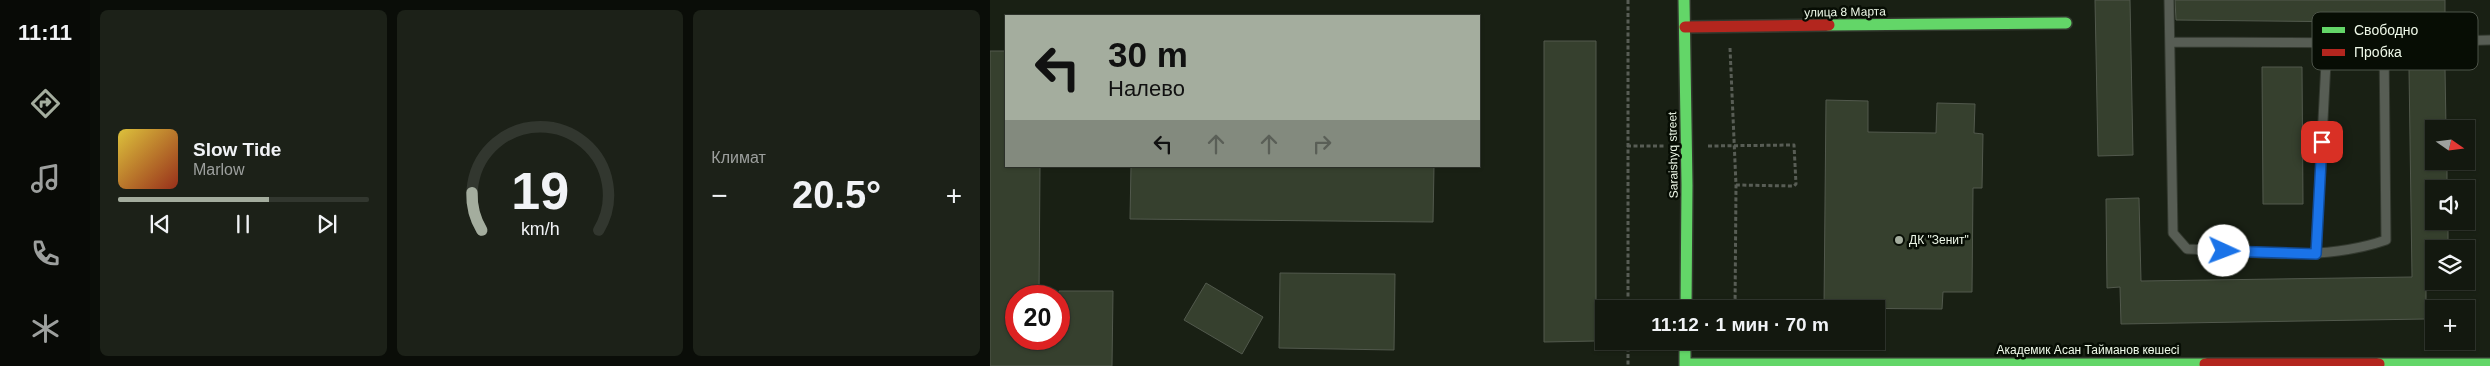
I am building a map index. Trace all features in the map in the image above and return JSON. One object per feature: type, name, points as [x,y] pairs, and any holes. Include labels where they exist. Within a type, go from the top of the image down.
[{"type":"street","name":"Saraishyq street","points":[[1684,0],[1686,300]]},
{"type":"street","name":"улица 8 Марта","points":[[1685,27],[2066,23]]},
{"type":"street","points":[[1685,350],[1685,365]]},
{"type":"street","name":"Академик Асан Тайманов көшесі","points":[[1685,365],[2490,364]]},
{"type":"lane","points":[[2169,0],[2173,233],[2187,249],[2316,254],[2363,248],[2386,240],[2384,70]]},
{"type":"lane","points":[[2170,42],[2312,43]]},
{"type":"lane","points":[[2316,254],[2326,70]]},
{"type":"path","points":[[1628,0],[1628,300]]},
{"type":"path","points":[[1728,27],[1735,146],[1735,300]]},
{"type":"path","points":[[1627,146],[1794,145],[1796,184],[1793,187],[1736,185]]},
{"type":"path","points":[[1628,350],[1628,366]]},
{"type":"building","points":[[2095,0],[2130,0],[2133,155],[2098,156]]},
{"type":"building","points":[[2175,0],[2445,0],[2445,12],[2312,12],[2312,22],[2176,20]]},
{"type":"building","points":[[1544,41],[1596,41],[1595,341],[1544,342]]},
{"type":"building","points":[[990,51],[1005,51],[1005,167],[1040,167],[1039,285],[1005,285],[1005,350],[1070,350],[1070,291],[1113,291],[1112,366],[990,366]]},
{"type":"building","points":[[2262,67],[2302,67],[2303,204],[2263,204]]},
{"type":"building","points":[[2409,70],[2445,70],[2446,120],[2425,120],[2425,170],[2447,170],[2447,180],[2425,180],[2425,230],[2448,230],[2448,240],[2425,240],[2425,319],[2121,324],[2120,287],[2107,288],[2106,199],[2139,198],[2141,281],[2412,277]]},
{"type":"building","name":"ДК \"Зенит\"","points":[[1826,100],[1868,101],[1868,132],[1936,133],[1937,103],[1975,104],[1974,133],[1983,134],[1982,188],[1973,188],[1972,292],[1943,292],[1942,309],[1885,309],[1885,300],[1824,300]]},
{"type":"building","points":[[1131,167],[1434,167],[1433,222],[1130,219]]},
{"type":"building","points":[[1280,273],[1395,274],[1394,350],[1279,348]]},
{"type":"building","points":[[1206,283],[1263,317],[1242,354],[1184,320]]},
{"type":"traffic: fast","points":[[1684,0],[1687,185],[1686,300]]},
{"type":"traffic: fast","points":[[1829,25],[2066,23]]},
{"type":"traffic: fast","points":[[1685,350],[1685,366]]},
{"type":"traffic: fast","points":[[1685,364],[2205,364]]},
{"type":"traffic: fast","points":[[2379,364],[2490,364]]},
{"type":"traffic: jam","points":[[1685,27],[1829,25]]},
{"type":"traffic: jam","points":[[2205,364],[2379,364]]},
{"type":"place","name":"ДК \"Зенит\"","points":[[1899,240]]},
{"type":"route","points":[[2224,251],[2316,254],[2322,142]]}]
